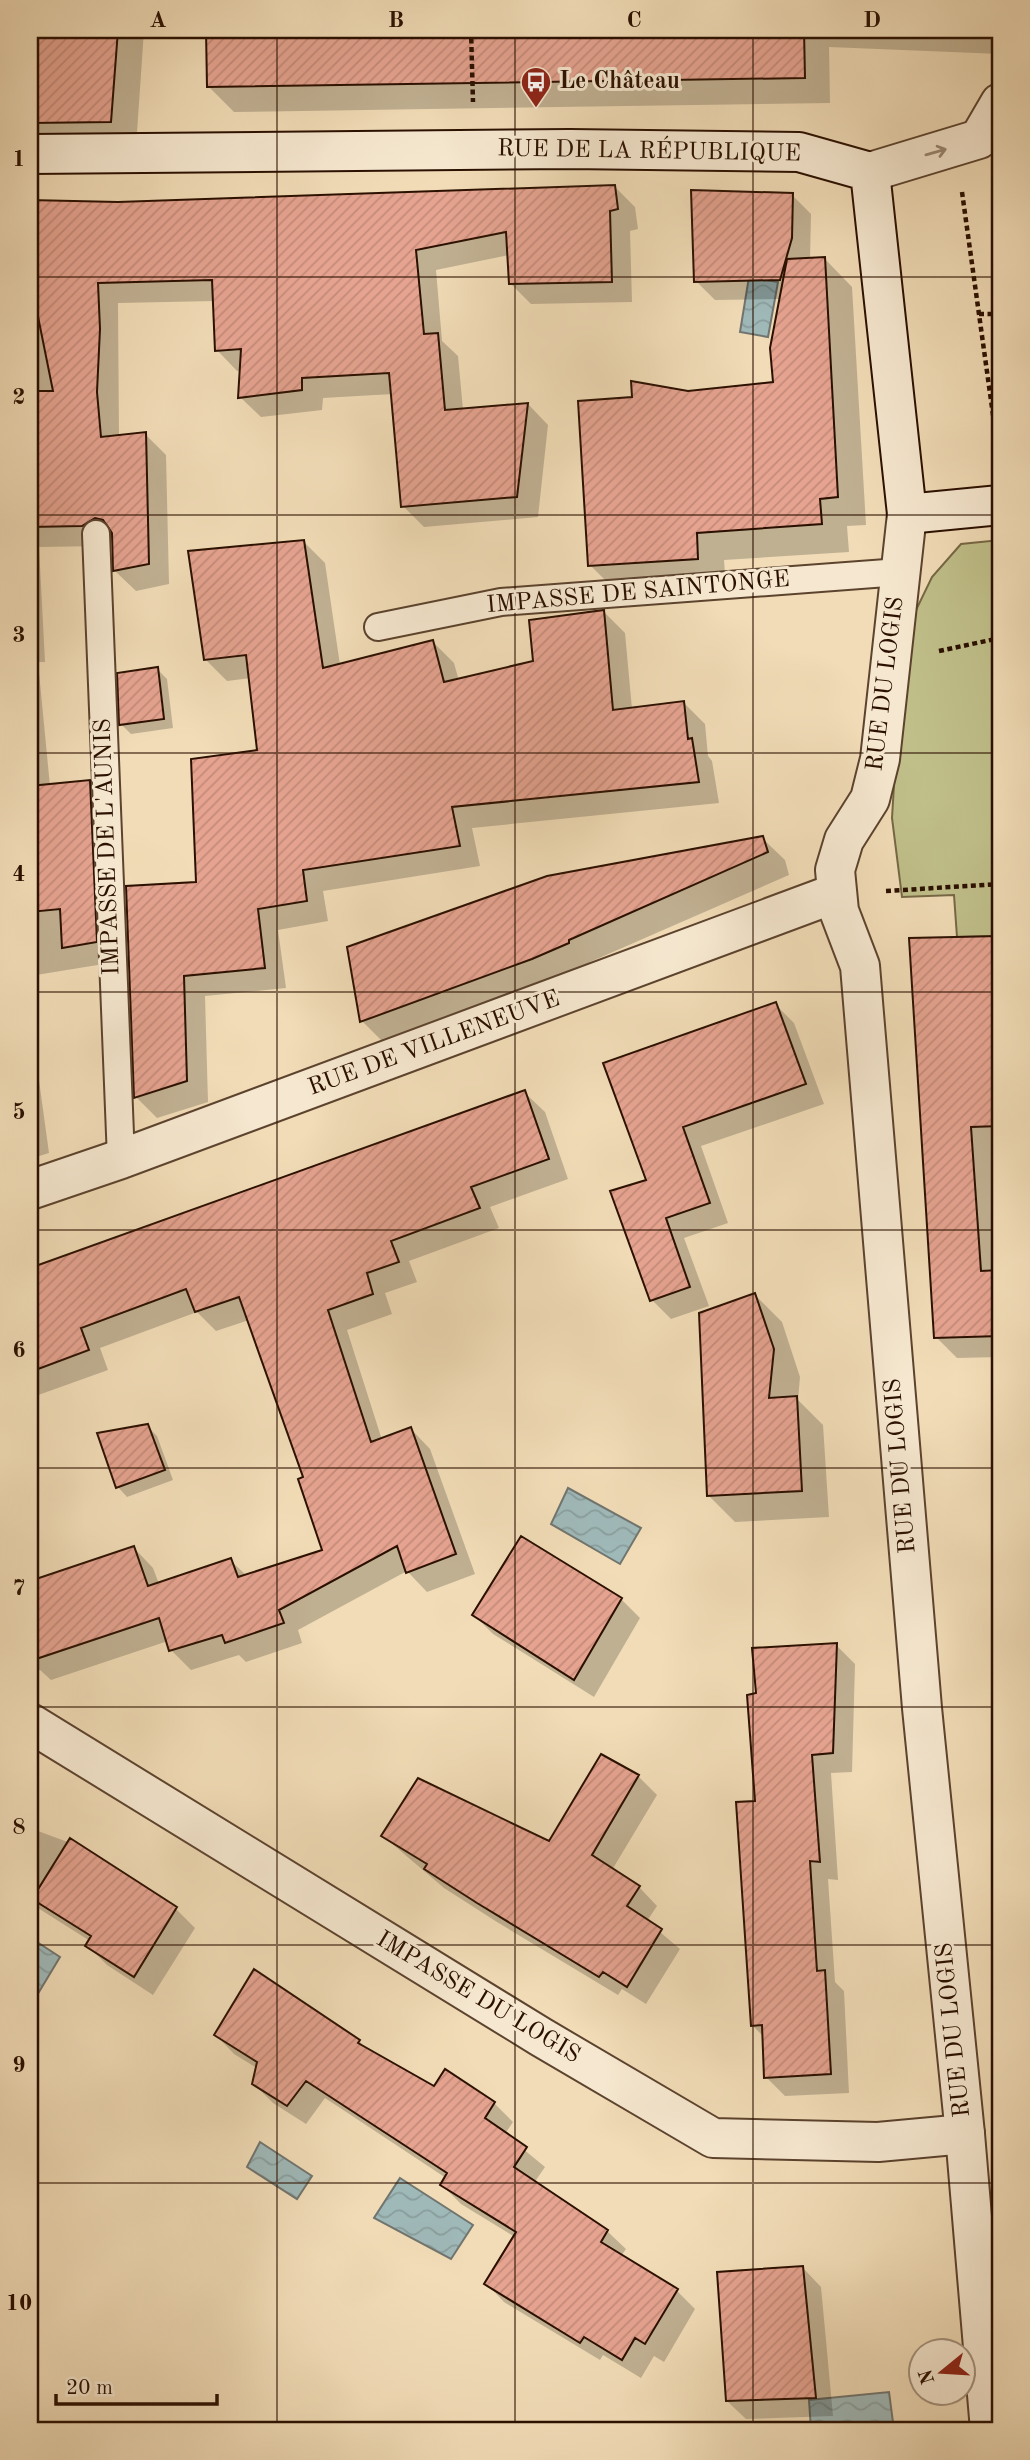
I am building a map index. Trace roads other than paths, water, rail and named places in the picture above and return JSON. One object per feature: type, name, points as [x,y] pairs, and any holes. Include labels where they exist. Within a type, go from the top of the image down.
[{"type":"street","points":[[1000,103],[979,139],[870,172],[908,514],[1000,505]]},
{"type":"street","name":"RUE DE LA RÉPUBLIQUE","points":[[30,154],[474,150],[799,152],[870,172]]},
{"type":"street","name":"RUE DU LOGIS","points":[[908,514],[880,759],[870,799],[844,840],[835,870],[839,911],[860,966],[922,1708],[965,2134],[990,2430]]},
{"type":"street","name":"RUE DE VILLENEUVE","points":[[30,1190],[121,1160],[836,893]]},
{"type":"street","name":"IMPASSE DU LOGIS","points":[[30,1723],[541,2037],[713,2138],[878,2142],[965,2134]]},
{"type":"lane","name":"IMPASSE DE L'AUNIS","points":[[96,534],[121,1160]]},
{"type":"lane","name":"IMPASSE DE SAINTONGE","points":[[378,627],[500,602],[900,572]]},
{"type":"water","points":[[749,277],[778,282],[768,337],[740,332]]},
{"type":"water","points":[[568,1488],[641,1528],[620,1564],[551,1524]]},
{"type":"water","points":[[34,1940],[60,1957],[30,2007],[30,1942]]},
{"type":"water","points":[[260,2142],[312,2176],[297,2199],[247,2167]]},
{"type":"water","points":[[400,2178],[473,2225],[451,2259],[374,2218]]},
{"type":"water","points":[[889,2392],[894,2430],[811,2430],[809,2400]]},
{"type":"place","name":"Le Château","points":[[536,109]]}]
